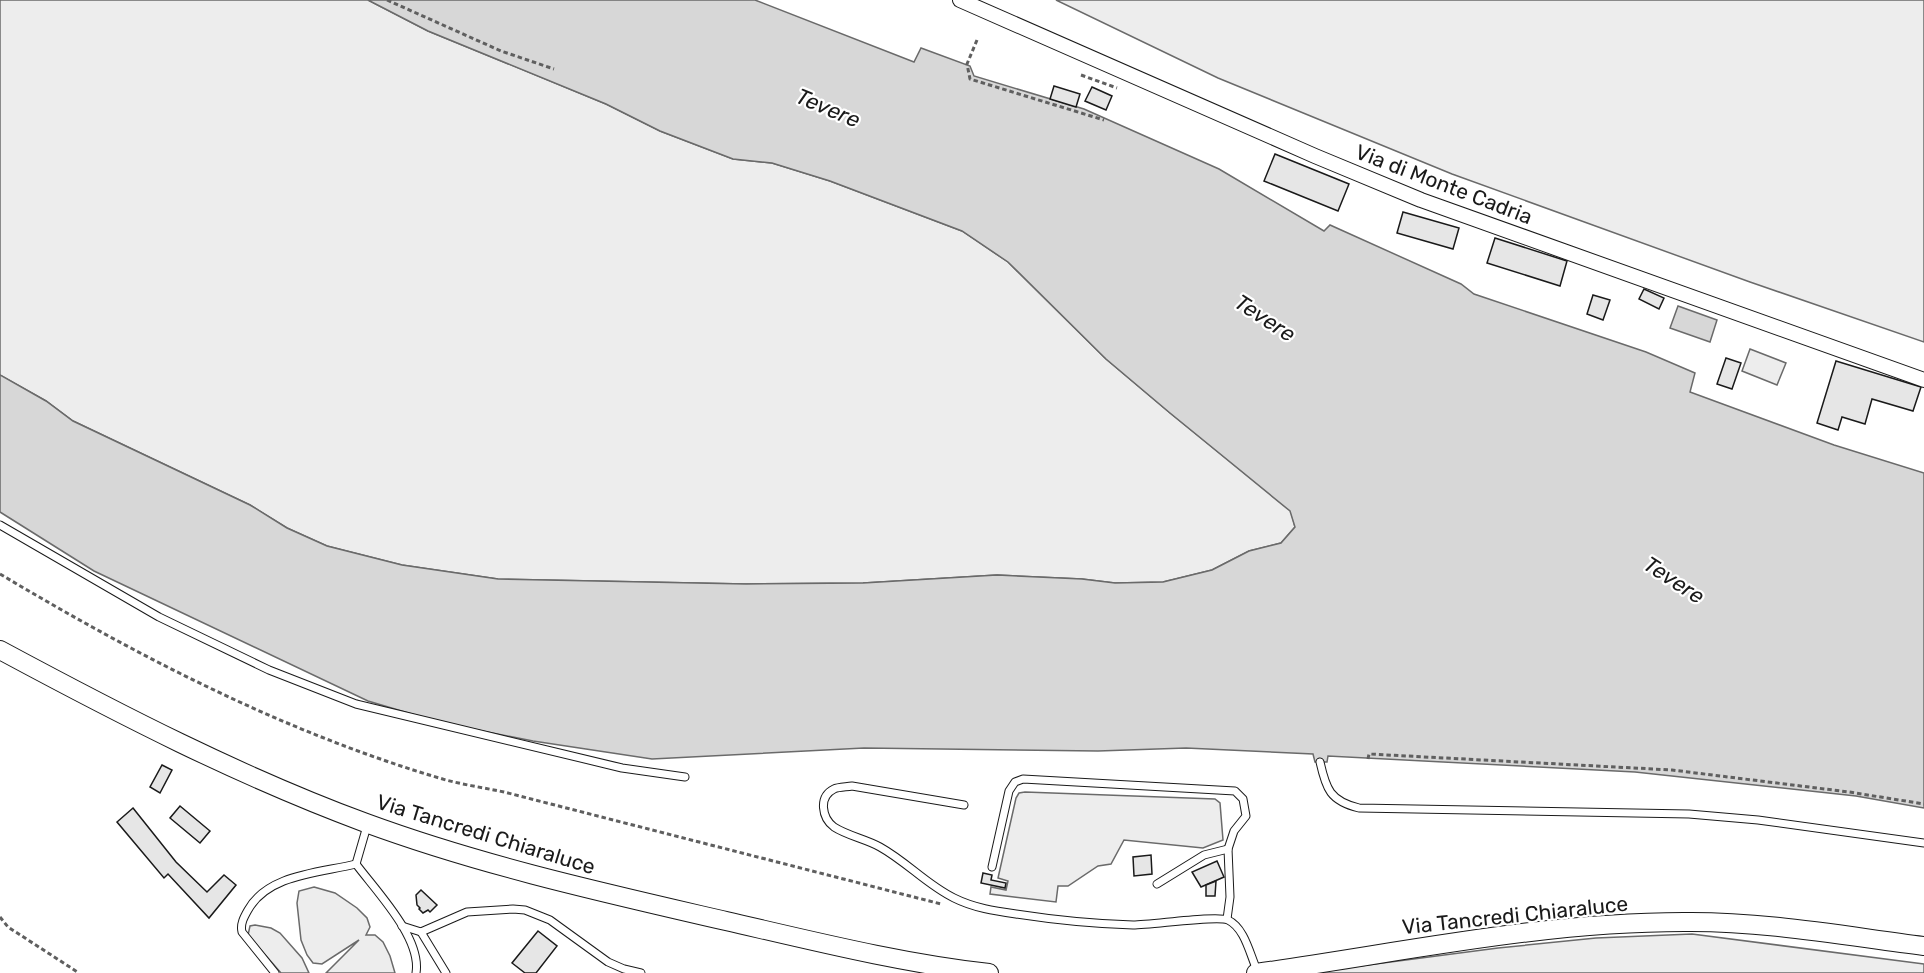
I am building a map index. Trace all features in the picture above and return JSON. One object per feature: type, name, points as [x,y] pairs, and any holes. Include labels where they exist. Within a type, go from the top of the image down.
[{"type":"street","name":"Via di Monte Cadria","points":[[960,0],[1354,173],[1421,200],[1924,380]]},
{"type":"street","name":"Via Tancredi Chiaraluce","points":[[0,650],[190,748],[267,783],[368,823],[504,867],[670,908],[836,946],[989,973]]},
{"type":"street","name":"Via Tancredi Chiaraluce","points":[[1257,973],[1557,928],[1664,922],[1735,924],[1924,946]]},
{"type":"lane","points":[[0,525],[159,617],[269,670],[356,704],[600,764],[685,777]]},
{"type":"lane","points":[[1320,762],[1330,793],[1339,801],[1359,808],[1689,814],[1758,820],[1924,843]]},
{"type":"lane","points":[[992,867],[1009,791],[1015,782],[1023,779],[1235,791],[1243,799],[1246,816],[1234,831],[1228,849],[1230,897],[1227,919]]},
{"type":"lane","points":[[964,805],[852,786],[834,789],[826,796],[823,808],[825,817],[833,826],[879,846],[905,862],[928,883],[970,906],[1043,919],[1100,924],[1140,925],[1209,918],[1227,919],[1244,937],[1257,973]]},
{"type":"lane","points":[[356,864],[368,823]]},
{"type":"lane","points":[[1157,884],[1204,855],[1228,849]]},
{"type":"lane","points":[[356,864],[402,926],[415,955],[416,973]]},
{"type":"lane","points":[[274,973],[242,932],[243,920],[252,903],[266,890],[281,882],[356,864]]},
{"type":"lane","points":[[402,926],[421,932],[467,912],[525,910],[550,920],[608,962],[641,973]]},
{"type":"lane","points":[[421,932],[446,973]]},
{"type":"path","points":[[387,0],[501,51],[554,69]]},
{"type":"path","points":[[977,40],[967,64],[970,79],[1104,120]]},
{"type":"path","points":[[1081,75],[1117,88]]},
{"type":"path","points":[[0,574],[81,622],[245,706],[376,758],[449,780],[504,792],[944,905]]},
{"type":"path","points":[[1368,759],[1369,754],[1453,758],[1528,765],[1698,773],[1924,804]]},
{"type":"path","points":[[1452,763],[1453,758]]},
{"type":"path","points":[[1697,779],[1698,773]]},
{"type":"path","points":[[0,917],[8,927],[79,973]]},
{"type":"shaded area","points":[[0,0],[368,0],[428,31],[606,104],[660,131],[733,159],[772,163],[830,181],[962,231],[1008,262],[1106,359],[1291,511],[1295,527],[1281,543],[1249,551],[1212,570],[1163,582],[1115,583],[997,575],[863,583],[746,584],[498,579],[402,565],[327,546],[287,528],[250,505],[73,421],[46,401],[0,375]]},
{"type":"shaded area","points":[[1056,0],[1924,0],[1924,342],[1750,282],[1452,174],[1218,78]]},
{"type":"shaded area","points":[[1750,349],[1786,363],[1777,385],[1742,371]]},
{"type":"shaded area","points":[[1019,793],[1215,799],[1220,803],[1223,840],[1203,848],[1124,840],[1111,864],[1098,866],[1068,886],[1058,886],[1056,902],[990,894],[991,887],[1006,890],[1008,881],[998,878],[1016,798]]},
{"type":"shaded area","points":[[314,887],[335,893],[367,918],[370,927],[366,935],[375,935],[383,942],[395,973],[326,973],[359,940],[322,964],[313,963],[301,940],[297,903],[299,891]]},
{"type":"shaded area","points":[[250,926],[271,928],[280,933],[302,958],[309,973],[281,973],[248,935]]},
{"type":"shaded area","points":[[1692,934],[1924,964],[1924,973],[1306,973],[1498,948],[1596,938]]},
{"type":"water","name":"Tevere","points":[[368,0],[755,0],[914,62],[921,48],[970,66],[974,76],[1084,109],[1219,169],[1324,231],[1330,225],[1461,284],[1474,294],[1646,352],[1695,373],[1690,392],[1834,445],[1924,473],[1924,808],[1856,796],[1635,772],[1328,756],[1327,762],[1315,762],[1313,754],[1186,748],[1098,751],[864,748],[652,759],[533,741],[442,723],[368,701],[94,571],[0,512],[0,375],[46,401],[73,421],[250,505],[287,528],[327,546],[402,565],[498,579],[746,584],[863,583],[997,575],[1115,583],[1163,582],[1212,570],[1249,551],[1281,543],[1295,527],[1290,511],[1106,359],[1008,262],[962,231],[830,181],[772,163],[733,159],[660,131],[606,104],[428,31]]},
{"type":"water","points":[[1678,306],[1717,320],[1710,342],[1670,328]]},
{"type":"building","points":[[1054,86],[1080,94],[1076,107],[1050,99]]},
{"type":"building","points":[[1092,87],[1112,96],[1106,110],[1085,101]]},
{"type":"building","points":[[1275,154],[1349,184],[1338,211],[1264,181]]},
{"type":"building","points":[[1403,212],[1459,228],[1453,249],[1397,233]]},
{"type":"building","points":[[1495,238],[1567,261],[1560,286],[1487,263]]},
{"type":"building","points":[[1644,289],[1664,298],[1659,309],[1639,299]]},
{"type":"building","points":[[1593,295],[1610,300],[1603,320],[1587,314]]},
{"type":"building","points":[[1726,358],[1741,363],[1732,389],[1717,384]]},
{"type":"building","points":[[1836,361],[1921,387],[1913,411],[1872,399],[1865,424],[1842,417],[1838,430],[1817,423]]},
{"type":"building","points":[[162,765],[172,770],[160,793],[150,787]]},
{"type":"building","points":[[180,806],[210,831],[200,843],[170,818]]},
{"type":"building","points":[[133,808],[176,862],[207,892],[224,875],[236,885],[209,918],[168,874],[164,878],[117,822]]},
{"type":"building","points":[[1151,855],[1152,874],[1134,876],[1133,857]]},
{"type":"building","points":[[1217,861],[1224,877],[1201,887],[1192,872]]},
{"type":"building","points":[[983,873],[992,875],[991,880],[1006,883],[1005,888],[981,883]]},
{"type":"building","points":[[1216,881],[1215,896],[1206,896],[1206,885]]},
{"type":"building","points":[[421,890],[437,905],[430,912],[428,910],[423,913],[417,905],[416,895]]},
{"type":"building","points":[[538,931],[557,946],[536,973],[525,973],[512,963]]}]
